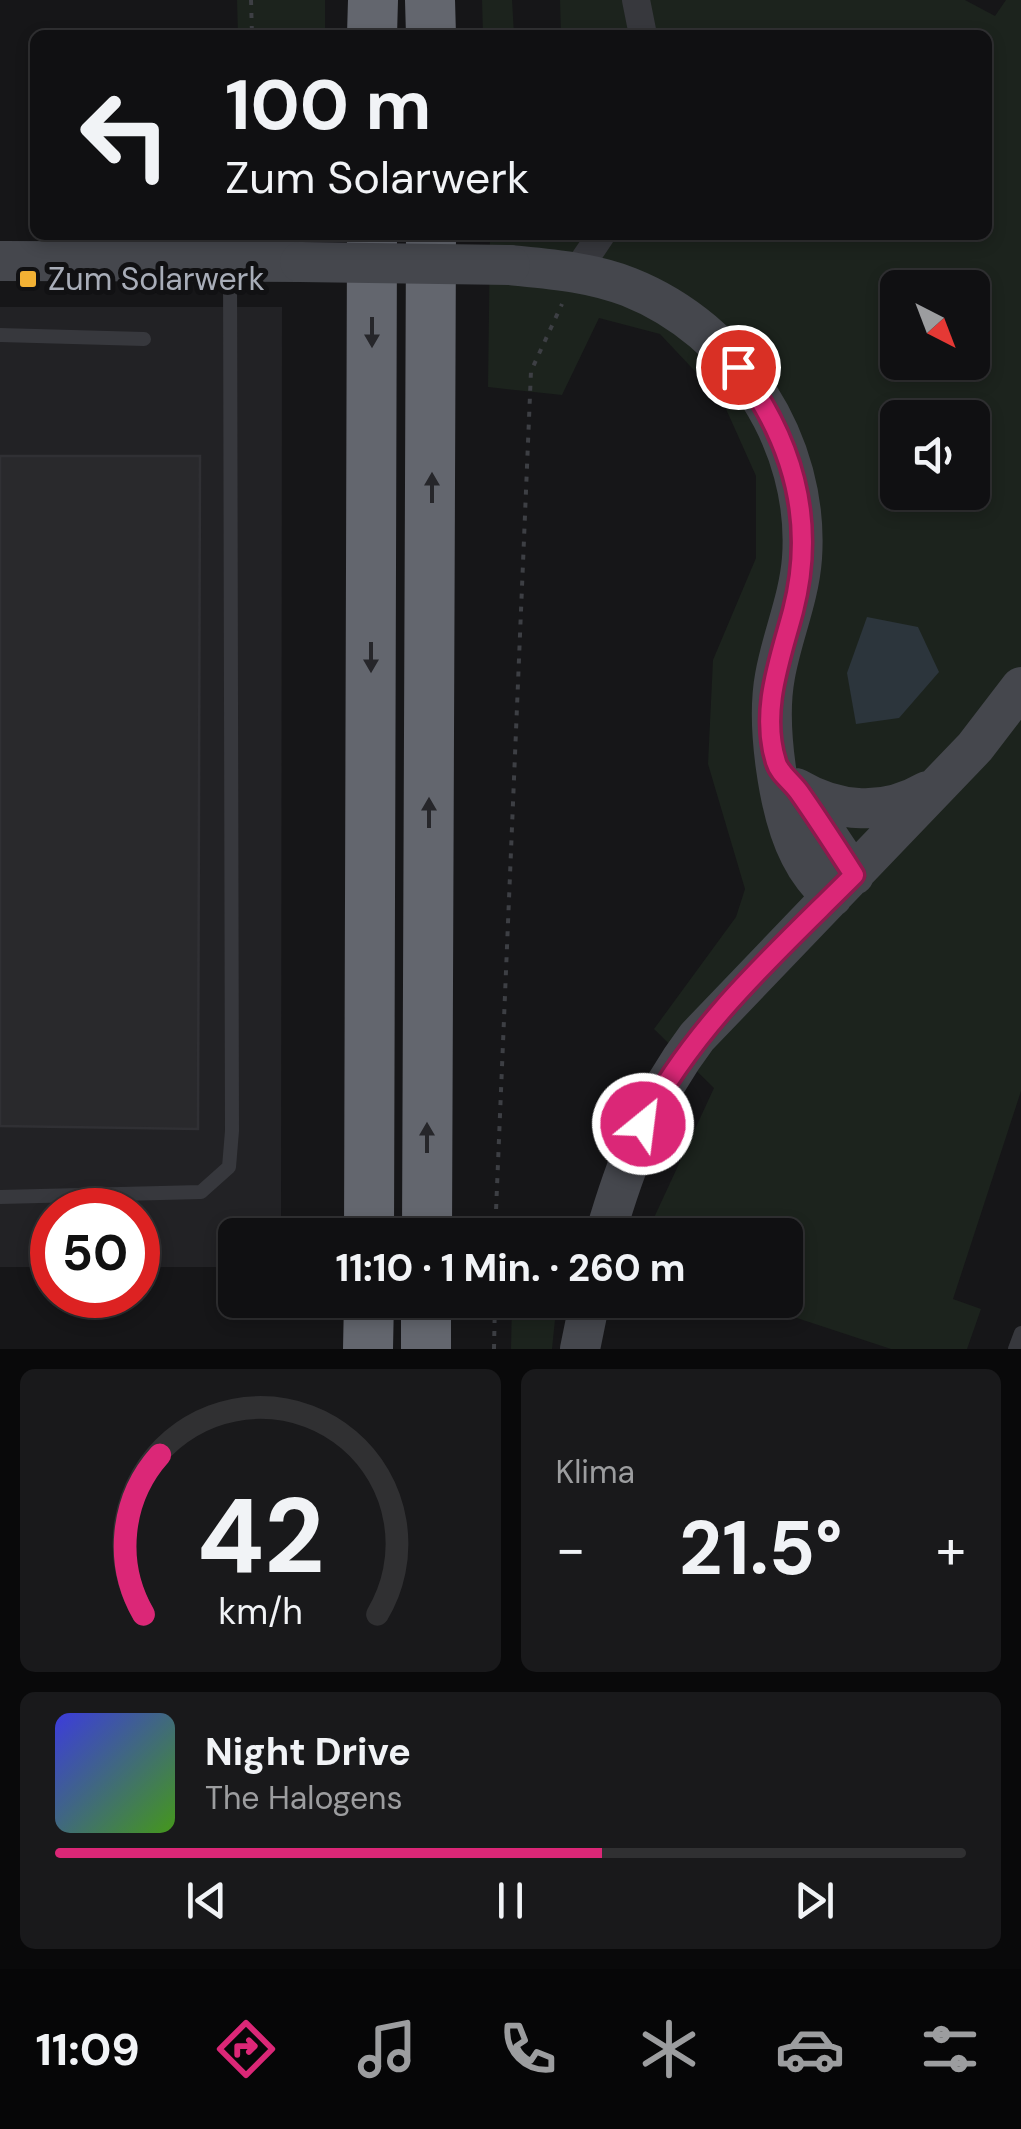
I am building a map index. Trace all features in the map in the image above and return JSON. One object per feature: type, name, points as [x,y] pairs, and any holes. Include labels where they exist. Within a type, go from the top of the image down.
[{"type":"highway","points":[[372,0],[372,30]]},
{"type":"highway","points":[[430,0],[431,30]]},
{"type":"highway","points":[[369,1218],[372,240]]},
{"type":"highway","points":[[426,1218],[432,240]]},
{"type":"highway","points":[[368,1318],[368,1349]]},
{"type":"highway","points":[[426,1318],[426,1349]]},
{"type":"main road","points":[[0,261],[510,265],[576,272],[628,287],[699,328],[738,367],[780,434],[796,480],[802,532],[798,586],[772,694],[771,730],[786,777],[793,840],[809,871],[843,886]]},
{"type":"main road","points":[[610,1218],[628,1157],[679,1061],[716,1014],[984,736],[1021,687]]},
{"type":"main road","points":[[786,777],[811,797],[846,808],[882,808],[916,798],[946,777]]},
{"type":"main road","points":[[580,1349],[586,1318]]},
{"type":"street","points":[[636,0],[643,30]]},
{"type":"street","points":[[576,272],[598,240]]},
{"type":"lane","points":[[0,1197],[201,1192],[229,1167],[230,262]]},
{"type":"lane","points":[[0,334],[144,340]]},
{"type":"lane","points":[[1015,1349],[1021,1332]]},
{"type":"path","points":[[251,0],[252,30]]},
{"type":"path","points":[[496,1218],[531,371],[576,272]]},
{"type":"path","points":[[494,1349],[495,1318]]},
{"type":"shaded area","points":[[237,0],[325,0],[325,30],[238,30]]},
{"type":"shaded area","points":[[482,0],[512,0],[514,30],[483,30]]},
{"type":"shaded area","points":[[560,0],[965,0],[995,16],[1006,0],[1021,0],[1021,1091],[953,1299],[981,1309],[967,1349],[891,1349],[797,1318],[803,1318],[803,1218],[654,1218],[714,1088],[654,1029],[736,917],[745,889],[708,764],[713,660],[756,558],[756,476],[722,400],[660,334],[599,318],[562,395],[488,387],[490,240],[992,240],[992,30],[561,30]]},
{"type":"shaded area","points":[[0,307],[282,307],[281,1218],[218,1218],[218,1267],[160,1267],[160,1188],[30,1188],[30,1267],[0,1267]]},
{"type":"shaded area","points":[[867,617],[918,627],[939,672],[899,718],[856,724],[847,673]]},
{"type":"shaded area","points":[[512,1318],[555,1318],[552,1349],[511,1349]]},
{"type":"building","points":[[0,456],[200,456],[198,1129],[0,1126]]},
{"type":"place","name":"Zum Solarwerk","points":[[28,279]]},
{"type":"route","points":[[643,1124],[679,1061],[716,1014],[854,875],[777,766],[770,712],[802,559],[800,504],[780,434],[738,367]]}]
